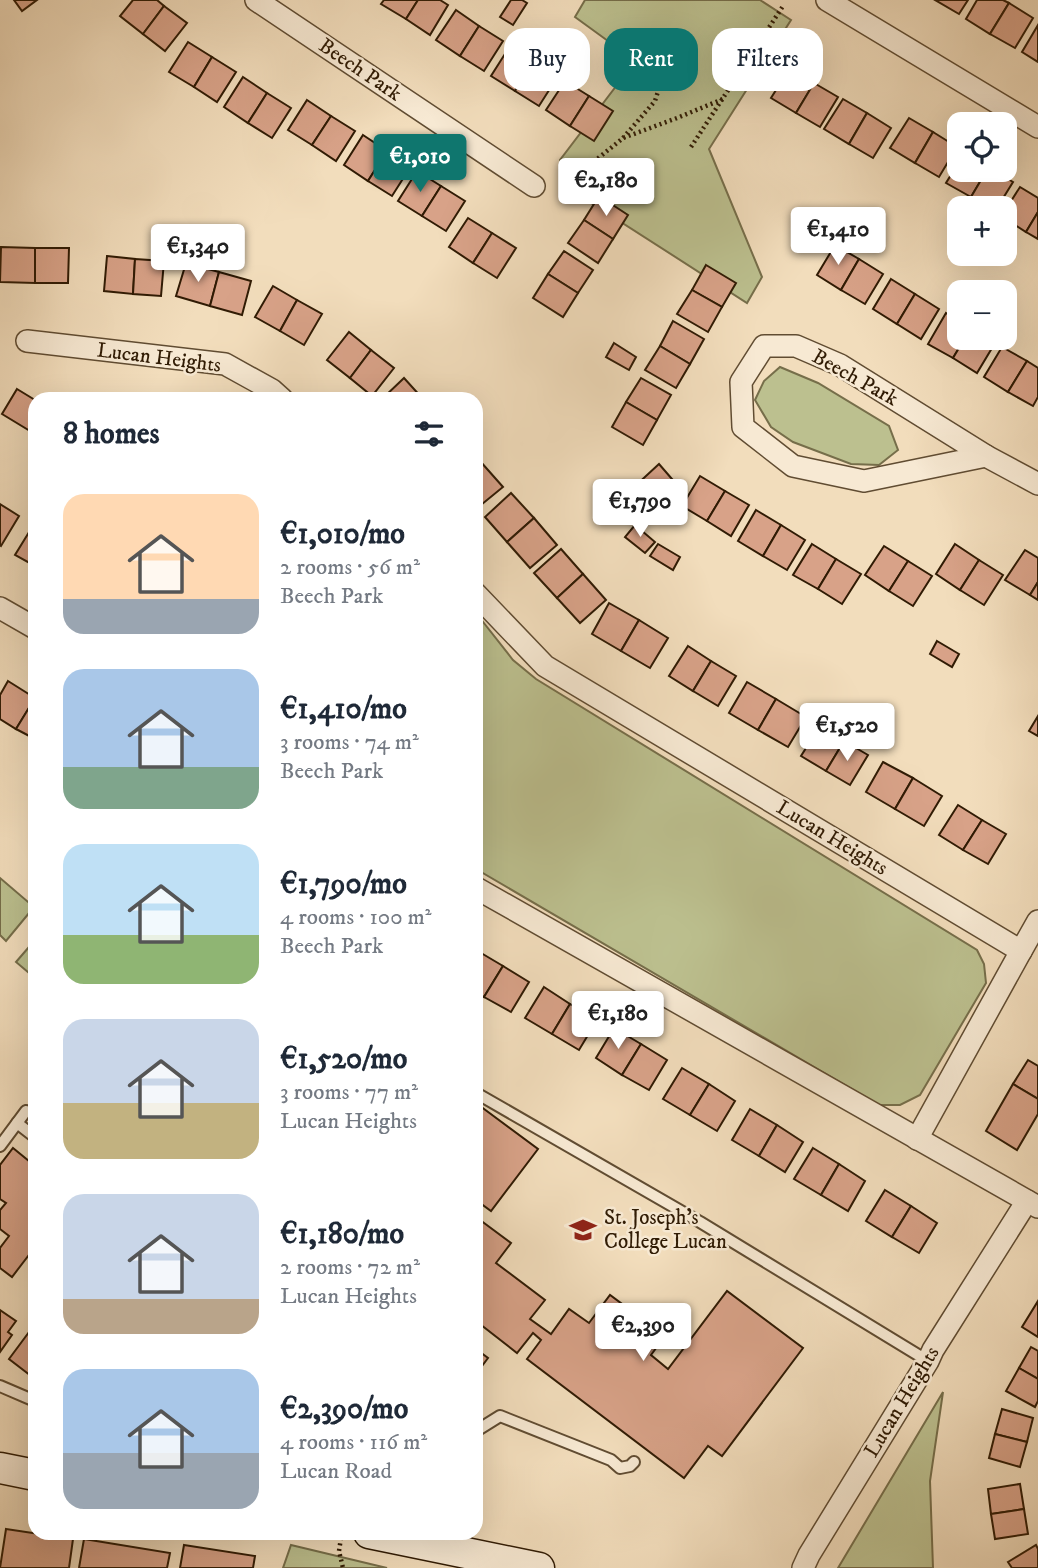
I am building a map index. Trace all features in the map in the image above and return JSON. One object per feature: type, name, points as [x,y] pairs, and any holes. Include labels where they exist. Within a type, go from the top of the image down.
[{"type":"main road","points":[[0,1468],[28,1474]]},
{"type":"main road","points":[[403,1540],[539,1568]]},
{"type":"street","name":"Beech Park","points":[[256,0],[534,186]]},
{"type":"street","points":[[827,0],[1038,127]]},
{"type":"street","name":"Lucan Heights","points":[[27,341],[225,364],[274,392]]},
{"type":"street","name":"Beech Park","points":[[986,456],[864,481],[793,466],[743,427],[741,382],[764,346],[796,346],[841,365],[986,456],[1038,484]]},
{"type":"street","name":"Lucan Heights","points":[[483,601],[545,666],[1021,951]]},
{"type":"street","points":[[0,608],[28,624]]},
{"type":"street","name":"Lucan Heights","points":[[483,892],[1032,1204],[933,1350],[803,1568]]},
{"type":"street","points":[[917,1139],[1038,921]]},
{"type":"lane","points":[[483,1097],[700,1222],[928,1361]]},
{"type":"lane","points":[[0,1146],[26,1111]]},
{"type":"lane","points":[[17,1123],[28,1132]]},
{"type":"lane","points":[[0,1386],[28,1398]]},
{"type":"lane","points":[[483,1427],[500,1416],[611,1460],[620,1468],[630,1466],[634,1462]]},
{"type":"path","points":[[691,147],[783,6]]},
{"type":"path","points":[[585,169],[623,138],[655,101],[658,91]]},
{"type":"path","points":[[623,138],[723,99]]},
{"type":"path","points":[[341,1540],[339,1551],[343,1568]]},
{"type":"green space","points":[[585,0],[760,0],[791,20],[786,28],[712,28],[712,91],[746,91],[709,149],[762,277],[747,303],[568,188],[560,160],[612,91],[698,91],[698,28],[604,28],[604,38],[575,17]]},
{"type":"green space","points":[[780,367],[818,383],[889,426],[898,450],[879,465],[851,464],[793,442],[771,427],[755,400],[764,381]]},
{"type":"green space","points":[[483,622],[513,660],[536,679],[977,950],[984,964],[986,983],[920,1095],[900,1105],[879,1105],[483,873]]},
{"type":"green space","points":[[0,878],[28,902],[28,914],[6,941],[0,935]]},
{"type":"green space","points":[[28,948],[28,972],[16,962]]},
{"type":"green space","points":[[943,1392],[930,1481],[933,1568],[838,1568]]},
{"type":"green space","points":[[291,1545],[387,1568],[283,1568]]},
{"type":"building","points":[[14,0],[37,0],[22,11]]},
{"type":"building","points":[[133,0],[157,0],[164,6],[143,34],[120,16]]},
{"type":"building","points":[[384,0],[418,0],[406,19],[381,4]]},
{"type":"building","points":[[418,0],[440,0],[448,5],[430,35],[406,19]]},
{"type":"building","points":[[511,0],[527,3],[513,25],[500,17]]},
{"type":"building","points":[[935,0],[968,0],[959,14]]},
{"type":"building","points":[[977,0],[1003,0],[1009,3],[990,34],[966,19]]},
{"type":"building","points":[[1009,3],[1033,18],[1015,48],[990,34]]},
{"type":"building","points":[[164,6],[187,23],[165,51],[143,34]]},
{"type":"building","points":[[456,10],[479,26],[460,56],[436,40]]},
{"type":"building","points":[[1038,25],[1038,62],[1022,52]]},
{"type":"building","points":[[479,26],[503,41],[484,71],[460,56]]},
{"type":"building","points":[[188,42],[212,57],[194,87],[169,72]]},
{"type":"building","points":[[504,55],[504,84],[491,76]]},
{"type":"building","points":[[212,57],[236,72],[217,102],[194,87]]},
{"type":"building","points":[[243,77],[267,93],[248,123],[224,107]]},
{"type":"building","points":[[823,88],[838,97],[820,127],[796,113],[809,91],[823,91]]},
{"type":"building","points":[[515,91],[548,91],[539,106]]},
{"type":"building","points":[[558,91],[581,91],[589,96],[570,126],[546,110]]},
{"type":"building","points":[[775,91],[809,91],[796,113],[771,98]]},
{"type":"building","points":[[267,93],[291,108],[272,138],[248,123]]},
{"type":"building","points":[[589,96],[613,111],[594,141],[570,126]]},
{"type":"building","points":[[843,99],[867,113],[849,144],[824,129]]},
{"type":"building","points":[[307,100],[331,116],[312,145],[288,130]]},
{"type":"building","points":[[867,113],[891,128],[873,158],[849,144]]},
{"type":"building","points":[[331,116],[355,131],[336,161],[312,145]]},
{"type":"building","points":[[909,118],[933,132],[915,163],[890,148]]},
{"type":"building","points":[[933,132],[947,141],[947,164],[939,177],[915,163]]},
{"type":"building","points":[[363,135],[387,151],[368,181],[344,165]]},
{"type":"building","points":[[387,151],[411,166],[392,196],[368,181]]},
{"type":"building","points":[[417,171],[441,186],[422,216],[398,201]]},
{"type":"building","points":[[947,181],[980,182],[972,196]]},
{"type":"building","points":[[980,182],[1013,182],[1004,196],[972,196]]},
{"type":"building","points":[[441,186],[465,201],[446,231],[422,216]]},
{"type":"building","points":[[1020,187],[1038,198],[1038,212],[1026,232],[1017,226],[1017,196],[1014,196]]},
{"type":"building","points":[[599,196],[628,215],[613,239],[584,220]]},
{"type":"building","points":[[1038,212],[1038,239],[1026,232]]},
{"type":"building","points":[[468,218],[492,233],[473,263],[449,247]]},
{"type":"building","points":[[584,220],[613,239],[598,263],[568,243]]},
{"type":"building","points":[[492,233],[516,248],[497,278],[473,263]]},
{"type":"building","points":[[835,245],[859,259],[841,290],[817,275]]},
{"type":"building","points":[[1,247],[35,248],[35,283],[0,282]]},
{"type":"building","points":[[35,248],[69,248],[68,283],[35,283]]},
{"type":"building","points":[[564,251],[593,270],[578,293],[548,274]]},
{"type":"building","points":[[107,256],[135,259],[133,294],[104,291]]},
{"type":"building","points":[[135,259],[164,261],[161,296],[133,294]]},
{"type":"building","points":[[859,259],[883,274],[865,304],[841,290]]},
{"type":"building","points":[[186,263],[219,272],[210,306],[176,296]]},
{"type":"building","points":[[706,265],[736,283],[722,307],[692,290]]},
{"type":"building","points":[[219,272],[251,281],[242,315],[210,306]]},
{"type":"building","points":[[548,274],[578,293],[563,317],[533,298]]},
{"type":"building","points":[[891,279],[915,294],[897,324],[873,309]]},
{"type":"building","points":[[273,286],[297,300],[280,331],[255,317]]},
{"type":"building","points":[[692,290],[722,307],[708,332],[677,314]]},
{"type":"building","points":[[915,294],[939,309],[921,339],[897,324]]},
{"type":"building","points":[[297,300],[322,314],[304,345],[280,331]]},
{"type":"building","points":[[946,313],[947,350],[958,350],[953,358],[928,344]]},
{"type":"building","points":[[673,321],[704,339],[690,364],[660,346]]},
{"type":"building","points":[[349,332],[371,350],[350,378],[327,360]]},
{"type":"building","points":[[614,343],[636,357],[629,370],[606,357]]},
{"type":"building","points":[[660,346],[690,364],[676,388],[645,370]]},
{"type":"building","points":[[371,350],[394,368],[375,392],[367,392],[350,378]]},
{"type":"building","points":[[958,350],[991,350],[977,373],[953,358]]},
{"type":"building","points":[[1000,350],[1007,350],[1027,361],[1008,392],[984,377]]},
{"type":"building","points":[[1027,361],[1038,368],[1038,397],[1033,406],[1008,392]]},
{"type":"building","points":[[404,378],[417,392],[389,392]]},
{"type":"building","points":[[641,378],[671,395],[657,420],[626,402]]},
{"type":"building","points":[[17,389],[28,396],[28,430],[2,414]]},
{"type":"building","points":[[626,402],[657,420],[643,445],[612,427]]},
{"type":"building","points":[[483,464],[503,487],[483,503]]},
{"type":"building","points":[[659,464],[678,486],[652,509],[633,488]]},
{"type":"building","points":[[700,476],[725,491],[707,521],[682,506]]},
{"type":"building","points":[[725,491],[749,505],[731,536],[707,521]]},
{"type":"building","points":[[511,493],[534,518],[507,542],[485,517]]},
{"type":"building","points":[[0,504],[19,516],[1,546],[0,545]]},
{"type":"building","points":[[756,510],[781,525],[763,556],[738,541]]},
{"type":"building","points":[[534,518],[557,545],[530,568],[507,542]]},
{"type":"building","points":[[635,525],[655,542],[645,553],[625,537]]},
{"type":"building","points":[[781,525],[805,540],[787,570],[763,556]]},
{"type":"building","points":[[28,534],[28,562],[15,555]]},
{"type":"building","points":[[658,544],[680,557],[673,570],[650,556]]},
{"type":"building","points":[[812,544],[836,559],[818,589],[793,575]]},
{"type":"building","points":[[955,544],[979,560],[960,590],[936,574]]},
{"type":"building","points":[[884,546],[908,561],[889,591],[865,575]]},
{"type":"building","points":[[561,549],[583,574],[557,598],[534,573]]},
{"type":"building","points":[[1025,550],[1038,558],[1038,582],[1030,595],[1005,580]]},
{"type":"building","points":[[836,559],[861,574],[842,604],[818,589]]},
{"type":"building","points":[[979,560],[1003,575],[984,605],[960,590]]},
{"type":"building","points":[[908,561],[932,576],[913,606],[889,591]]},
{"type":"building","points":[[583,574],[606,600],[580,623],[557,598]]},
{"type":"building","points":[[1038,582],[1038,600],[1030,595]]},
{"type":"building","points":[[609,603],[639,620],[621,651],[592,634]]},
{"type":"building","points":[[639,620],[668,638],[650,668],[621,651]]},
{"type":"building","points":[[937,641],[959,654],[952,667],[930,654]]},
{"type":"building","points":[[688,646],[711,661],[693,691],[669,676]]},
{"type":"building","points":[[711,661],[736,676],[718,706],[693,691]]},
{"type":"building","points":[[8,681],[28,694],[28,709],[16,729],[0,719],[0,695]]},
{"type":"building","points":[[747,682],[776,699],[758,730],[729,713]]},
{"type":"building","points":[[776,699],[806,717],[788,747],[758,730]]},
{"type":"building","points":[[28,709],[28,735],[16,729]]},
{"type":"building","points":[[1038,716],[1038,736],[1029,731]]},
{"type":"building","points":[[820,726],[844,741],[826,771],[801,756]]},
{"type":"building","points":[[844,741],[868,755],[850,785],[826,771]]},
{"type":"building","points":[[883,762],[913,778],[895,809],[866,792]]},
{"type":"building","points":[[913,778],[942,796],[924,826],[895,809]]},
{"type":"building","points":[[958,805],[982,820],[963,850],[939,835]]},
{"type":"building","points":[[982,820],[1006,834],[988,864],[963,850]]},
{"type":"building","points":[[483,954],[503,966],[483,996]]},
{"type":"building","points":[[503,966],[529,982],[511,1012],[484,997]]},
{"type":"building","points":[[544,987],[570,1004],[552,1034],[525,1018]]},
{"type":"building","points":[[570,1004],[597,1020],[579,1050],[552,1034]]},
{"type":"building","points":[[614,1028],[641,1044],[622,1075],[596,1058]]},
{"type":"building","points":[[641,1044],[667,1060],[649,1090],[622,1075]]},
{"type":"building","points":[[1028,1060],[1038,1066],[1038,1099],[1013,1084]]},
{"type":"building","points":[[682,1068],[709,1084],[690,1115],[663,1099]]},
{"type":"building","points":[[709,1084],[735,1101],[717,1131],[690,1115]]},
{"type":"building","points":[[1013,1084],[1038,1099],[1038,1114],[1017,1150],[986,1131]]},
{"type":"building","points":[[483,1108],[538,1149],[491,1211],[483,1205]]},
{"type":"building","points":[[750,1109],[777,1125],[759,1156],[732,1140]]},
{"type":"building","points":[[777,1125],[803,1142],[785,1172],[759,1156]]},
{"type":"building","points":[[13,1148],[28,1160],[28,1256],[12,1277],[0,1268],[0,1248],[9,1236],[0,1229],[0,1210],[6,1203],[0,1199],[0,1165]]},
{"type":"building","points":[[813,1148],[839,1164],[821,1195],[794,1179]]},
{"type":"building","points":[[839,1164],[865,1181],[848,1211],[821,1195]]},
{"type":"building","points":[[885,1190],[911,1206],[892,1237],[866,1221]]},
{"type":"building","points":[[911,1206],[937,1223],[919,1253],[892,1237]]},
{"type":"building","points":[[483,1222],[511,1243],[496,1263],[545,1300],[530,1319],[551,1334],[569,1309],[589,1323],[610,1295],[665,1336],[651,1355],[668,1369],[727,1291],[803,1348],[722,1456],[708,1446],[684,1478],[527,1359],[541,1340],[533,1333],[517,1353],[483,1326]]},
{"type":"building","points":[[1038,1301],[1038,1337],[1022,1327]]},
{"type":"building","points":[[0,1310],[16,1321],[8,1332],[12,1335],[0,1352]]},
{"type":"building","points":[[28,1333],[28,1374],[9,1359]]},
{"type":"building","points":[[1031,1347],[1038,1351],[1038,1379],[1019,1368]]},
{"type":"building","points":[[1019,1368],[1038,1379],[1038,1401],[1035,1407],[1006,1391]]},
{"type":"building","points":[[1002,1409],[1033,1418],[1027,1442],[995,1434]]},
{"type":"building","points":[[995,1434],[1027,1442],[1020,1467],[989,1458]]},
{"type":"building","points":[[1020,1484],[1024,1509],[991,1514],[988,1489]]},
{"type":"building","points":[[1024,1509],[1028,1534],[995,1539],[991,1514]]},
{"type":"building","points":[[6,1529],[28,1532],[28,1540],[73,1540],[69,1568],[0,1568]]},
{"type":"building","points":[[84,1540],[170,1553],[167,1568],[79,1568]]},
{"type":"building","points":[[184,1545],[255,1556],[253,1568],[180,1568]]},
{"type":"building","points":[[1036,1545],[1038,1568],[1012,1568],[1008,1562]]},
{"type":"place","name":"St. Joseph's College Lucan","points":[[583,1230]]}]
